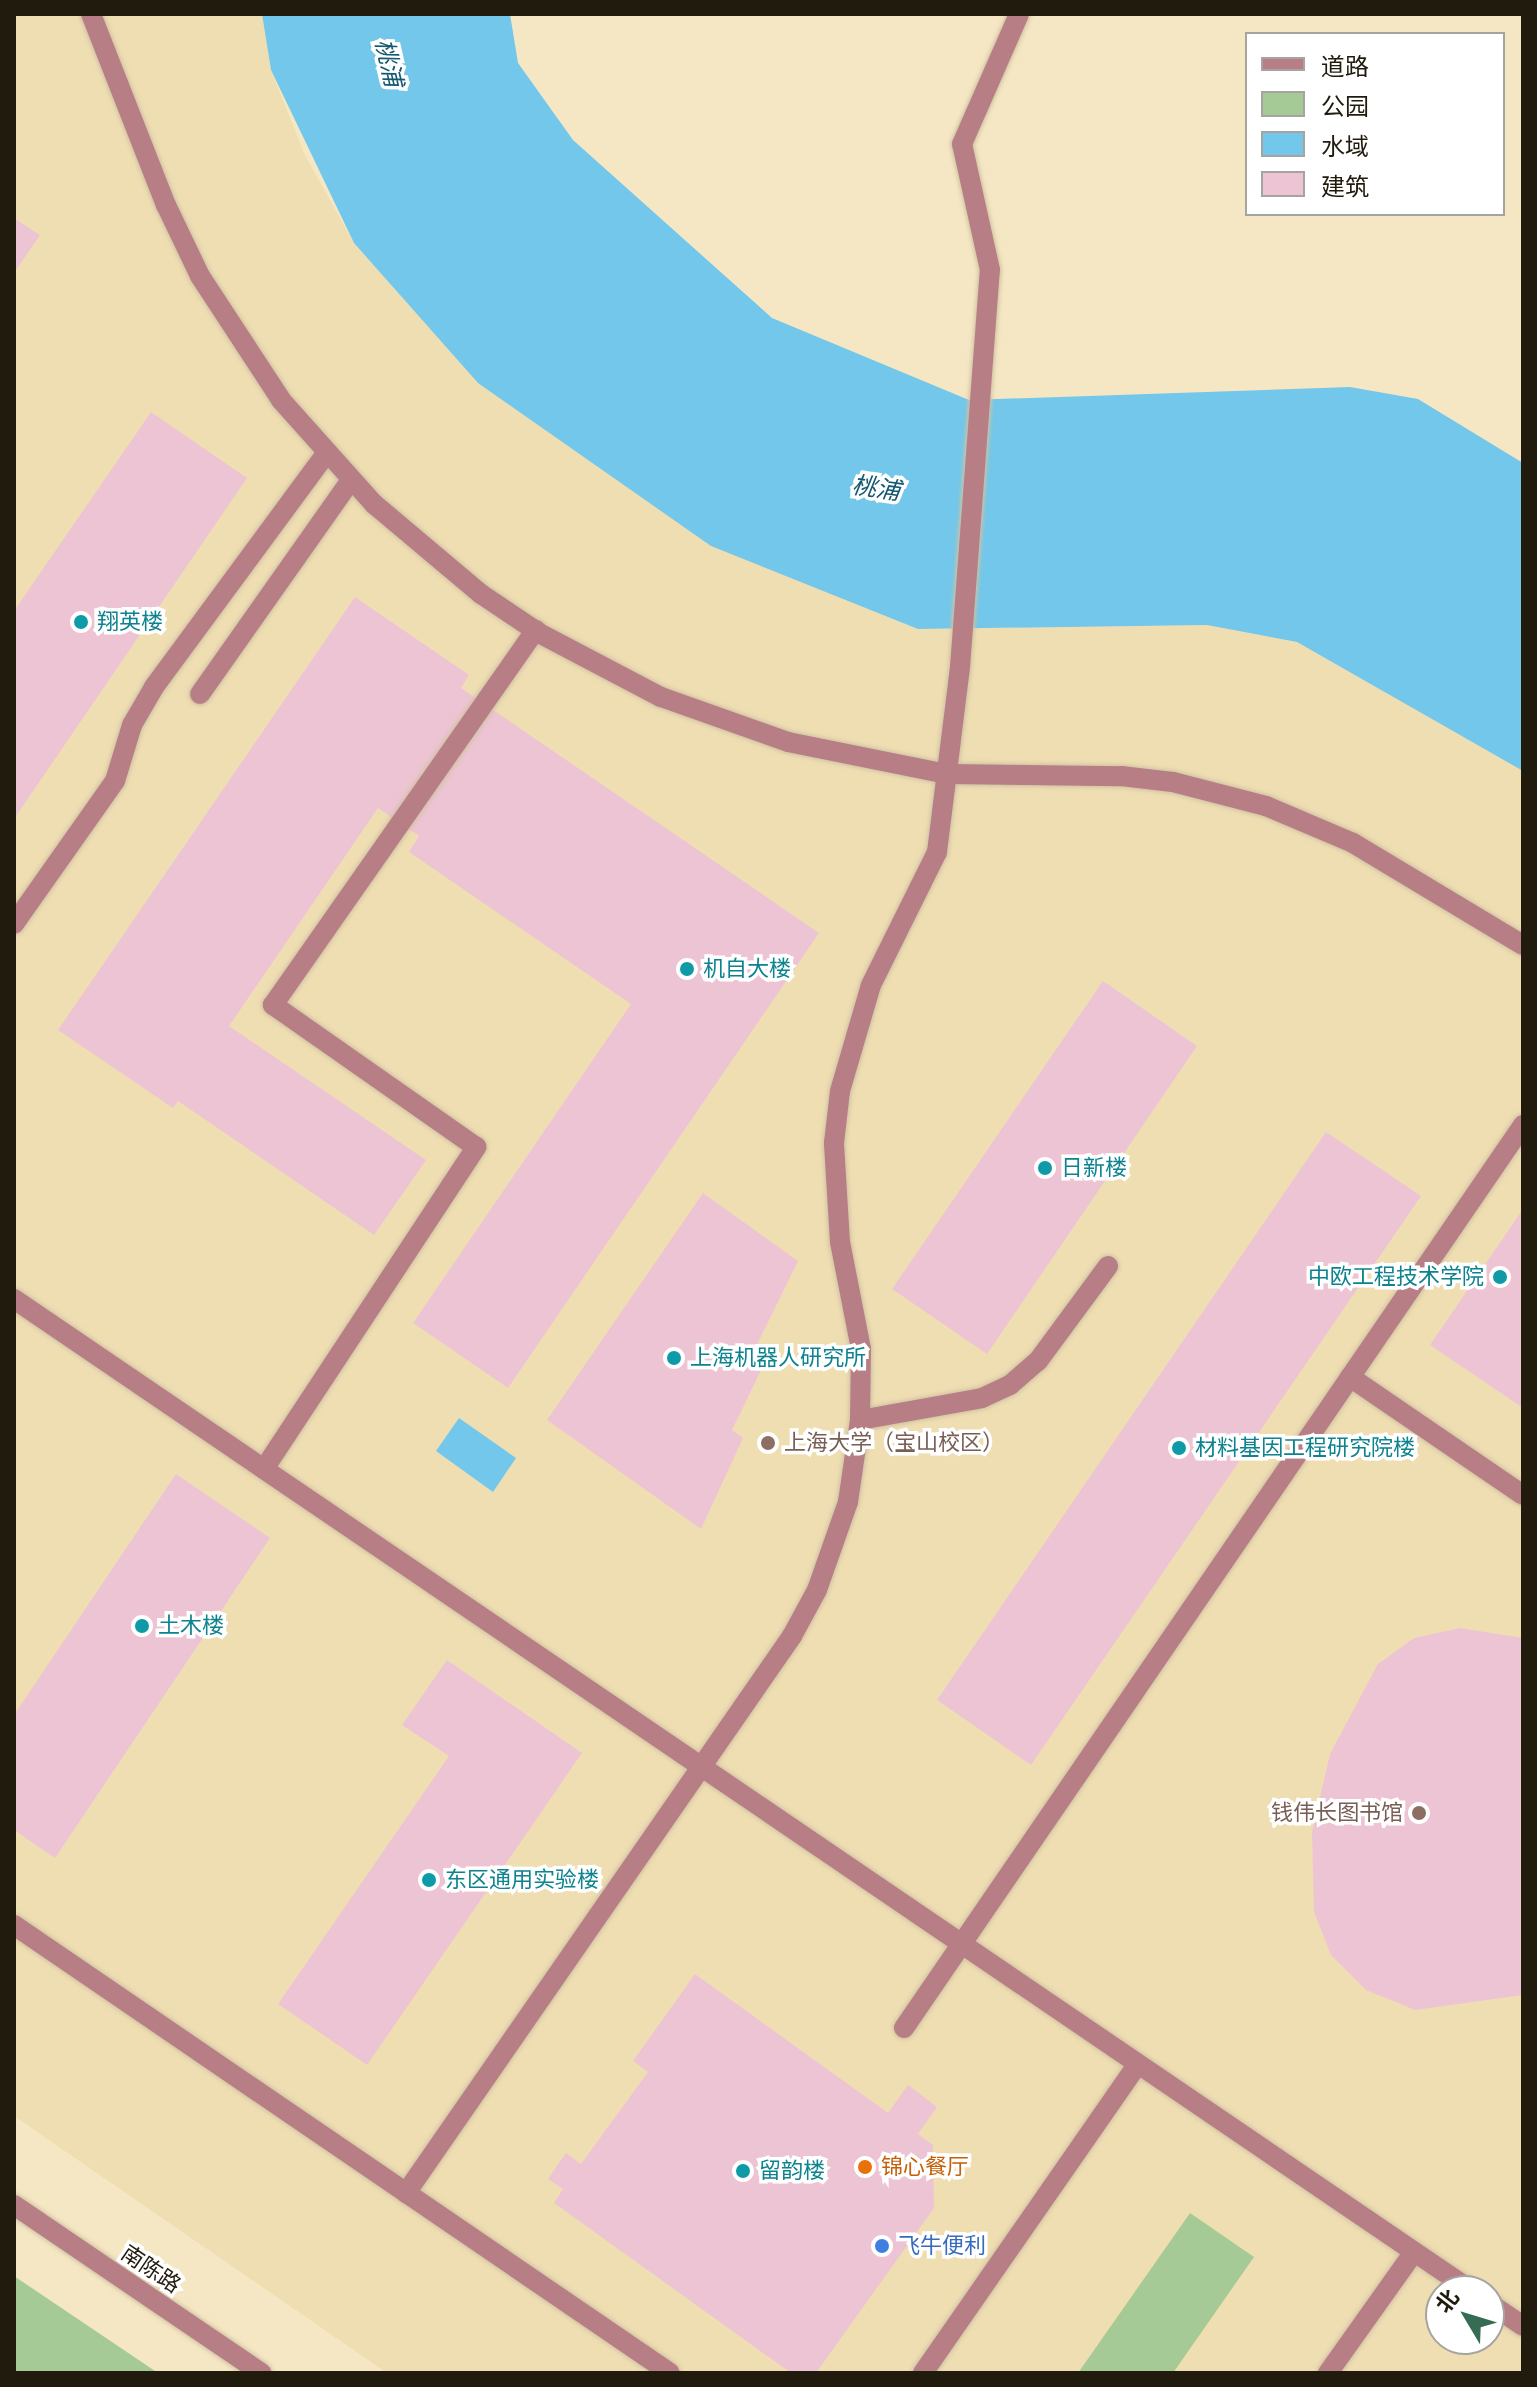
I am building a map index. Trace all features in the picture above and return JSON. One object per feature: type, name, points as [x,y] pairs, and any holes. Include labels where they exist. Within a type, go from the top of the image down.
[{"type":"street","points":[[91,14],[166,205],[200,276],[240,343],[326,454],[351,480],[427,551],[536,630],[600,668],[723,721],[788,742],[947,774],[1121,776],[1189,786],[1266,806],[1353,843],[1523,945]]},
{"type":"street","points":[[406,2193],[792,1636],[817,1590],[848,1502],[860,1420],[861,1349],[834,1192],[840,1091],[871,985],[937,852],[960,667],[990,270],[962,144],[1019,14]]},
{"type":"street","points":[[14,924],[115,781],[132,725],[154,687],[326,454]]},
{"type":"street","points":[[200,694],[351,480]]},
{"type":"street","points":[[264,1469],[476,1147],[273,1005],[536,630]]},
{"type":"street","points":[[904,2028],[1523,1125]]},
{"type":"street","points":[[860,1420],[982,1398],[1010,1385],[1038,1361],[1108,1266]]},
{"type":"street","points":[[14,1299],[1448,2275]]},
{"type":"street","points":[[1350,1377],[1523,1495]]},
{"type":"street","points":[[14,1925],[670,2373]]},
{"type":"street","points":[[923,2373],[1138,2064]]},
{"type":"street","name":"南陈路","points":[[14,2205],[261,2373]]},
{"type":"street","points":[[1328,2373],[1414,2252]]},
{"type":"street","points":[[1505,2314],[1523,2326]]},
{"type":"shaded area","name":"上海大学（宝山校区）","points":[[14,14],[262,14],[271,70],[305,155],[354,243],[478,383],[918,629],[1207,625],[1297,642],[1523,771],[1523,2373],[387,2373],[14,2116]]},
{"type":"green space","points":[[1190,2213],[1254,2257],[1173,2373],[1078,2373]]},
{"type":"green space","points":[[14,2276],[158,2373],[14,2373]]},
{"type":"water","name":"桃浦","points":[[262,14],[510,14],[518,63],[573,140],[772,318],[969,400],[1350,387],[1418,399],[1523,463],[1523,771],[1297,642],[1207,625],[918,629],[711,546],[478,383],[354,243],[271,70]]},
{"type":"water","points":[[459,1418],[516,1458],[493,1492],[436,1451]]},
{"type":"building","points":[[14,218],[40,235],[14,273]]},
{"type":"building","name":"翔英楼","points":[[151,412],[247,478],[14,819],[14,611]]},
{"type":"building","name":"机自大楼","points":[[355,597],[469,675],[461,688],[819,933],[508,1388],[413,1323],[631,1004],[409,852],[419,836],[378,808],[229,1026],[426,1160],[374,1235],[178,1101],[173,1108],[58,1030]]},
{"type":"building","name":"日新楼","points":[[1103,981],[1197,1046],[987,1354],[892,1289]]},
{"type":"building","name":"材料基因工程研究院楼","points":[[1326,1132],[1421,1196],[1031,1765],[937,1700]]},
{"type":"building","name":"上海机器人研究所","points":[[703,1193],[798,1261],[753,1353],[765,1362],[732,1430],[743,1438],[701,1529],[547,1420]]},
{"type":"building","name":"中欧工程技术学院","points":[[1523,1209],[1523,1408],[1430,1345]]},
{"type":"building","name":"土木楼","points":[[176,1474],[270,1538],[55,1858],[14,1830],[14,1715]]},
{"type":"building","name":"钱伟长图书馆","points":[[1460,1628],[1523,1638],[1523,1995],[1415,2010],[1366,1990],[1331,1955],[1314,1912],[1312,1832],[1330,1754],[1378,1664],[1414,1638]]},
{"type":"building","name":"东区通用实验楼","points":[[447,1660],[582,1753],[367,2065],[278,2004],[449,1756],[402,1725]]},
{"type":"building","name":"留韵楼","points":[[695,1974],[888,2113],[908,2085],[937,2107],[918,2134],[933,2145],[934,2208],[816,2373],[791,2373],[554,2203],[563,2189],[548,2179],[566,2153],[581,2164],[648,2072],[633,2061]]},
{"type":"place","name":"翔英楼","points":[[81,622]]},
{"type":"place","name":"机自大楼","points":[[687,969]]},
{"type":"place","name":"日新楼","points":[[1045,1168]]},
{"type":"place","name":"中欧工程技术学院","points":[[1500,1277]]},
{"type":"place","name":"上海机器人研究所","points":[[674,1358]]},
{"type":"place","name":"上海大学（宝山校区）","points":[[768,1443]]},
{"type":"place","name":"材料基因工程研究院楼","points":[[1179,1448]]},
{"type":"place","name":"土木楼","points":[[142,1626]]},
{"type":"place","name":"钱伟长图书馆","points":[[1419,1813]]},
{"type":"place","name":"东区通用实验楼","points":[[429,1880]]},
{"type":"place","name":"锦心餐厅","points":[[865,2167]]},
{"type":"place","name":"留韵楼","points":[[743,2171]]},
{"type":"place","name":"飞牛便利","points":[[882,2246]]}]
